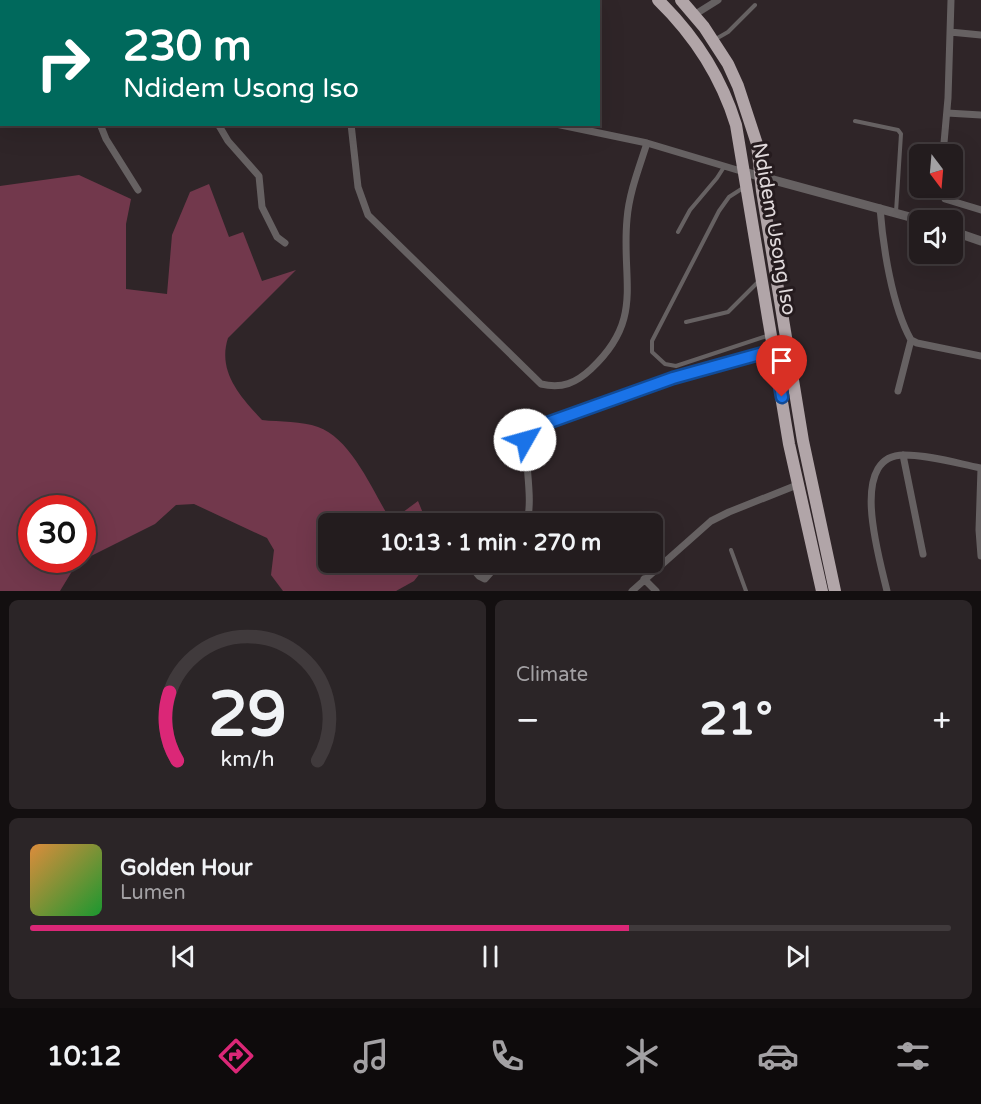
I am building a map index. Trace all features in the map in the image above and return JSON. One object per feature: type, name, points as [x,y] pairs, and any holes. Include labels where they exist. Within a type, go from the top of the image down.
[{"type":"highway","name":"Ndidem Usong Iso","points":[[658,0],[691,35],[721,84],[736,125],[797,485],[822,591]]},
{"type":"highway","name":"Ndidem Usong Iso","points":[[681,0],[728,64],[757,144],[803,441],[835,591]]},
{"type":"street","points":[[694,15],[718,0]]},
{"type":"street","points":[[944,144],[951,0]]},
{"type":"street","points":[[950,32],[981,35]]},
{"type":"street","points":[[946,113],[981,116]]},
{"type":"street","points":[[101,126],[106,139],[138,190]]},
{"type":"street","points":[[219,126],[228,141],[259,176],[262,207],[277,237],[285,243]]},
{"type":"street","points":[[351,126],[358,187],[368,215],[541,384],[557,386],[579,380],[594,366],[621,331],[627,308],[627,220],[630,198],[647,143]]},
{"type":"street","points":[[566,126],[647,143],[909,217]]},
{"type":"street","points":[[945,198],[981,210]]},
{"type":"street","points":[[880,208],[885,253],[900,311],[911,340],[898,391]]},
{"type":"street","points":[[963,235],[981,241]]},
{"type":"street","points":[[911,340],[916,343],[981,356]]},
{"type":"street","points":[[529,513],[531,504],[525,440],[530,431],[673,378],[774,350]]},
{"type":"street","points":[[903,455],[923,554]]},
{"type":"street","points":[[887,591],[875,534],[870,491],[875,473],[888,460],[903,455],[981,468],[979,530],[981,556]]},
{"type":"street","points":[[632,591],[711,521],[797,485]]},
{"type":"street","points":[[476,573],[485,579],[492,573]]},
{"type":"street","points":[[644,579],[656,591]]},
{"type":"lane","points":[[713,41],[728,32],[755,5]]},
{"type":"lane","points":[[855,121],[898,130],[901,134],[896,213]]},
{"type":"lane","points":[[678,232],[690,210],[724,166]]},
{"type":"lane","points":[[746,186],[729,197],[719,211],[651,346],[652,352],[665,364],[676,366],[772,334]]},
{"type":"lane","points":[[686,322],[728,312],[762,278]]},
{"type":"lane","points":[[731,549],[746,591]]},
{"type":"shaded area","points":[[79,175],[131,199],[126,224],[126,289],[167,294],[172,235],[190,192],[209,184],[229,237],[243,232],[262,281],[296,270],[228,338],[225,350],[226,362],[233,383],[262,420],[312,425],[330,433],[341,442],[360,468],[386,513],[318,513],[318,573],[420,573],[414,581],[396,591],[283,591],[271,575],[274,550],[267,538],[194,504],[176,505],[155,524],[96,554],[96,495],[18,495],[18,573],[71,573],[60,591],[0,591],[0,186]]},
{"type":"shaded area","points":[[418,501],[423,513],[402,513]]},
{"type":"route","points":[[525,440],[526,434],[536,427],[673,378],[774,350],[782,397]]}]
